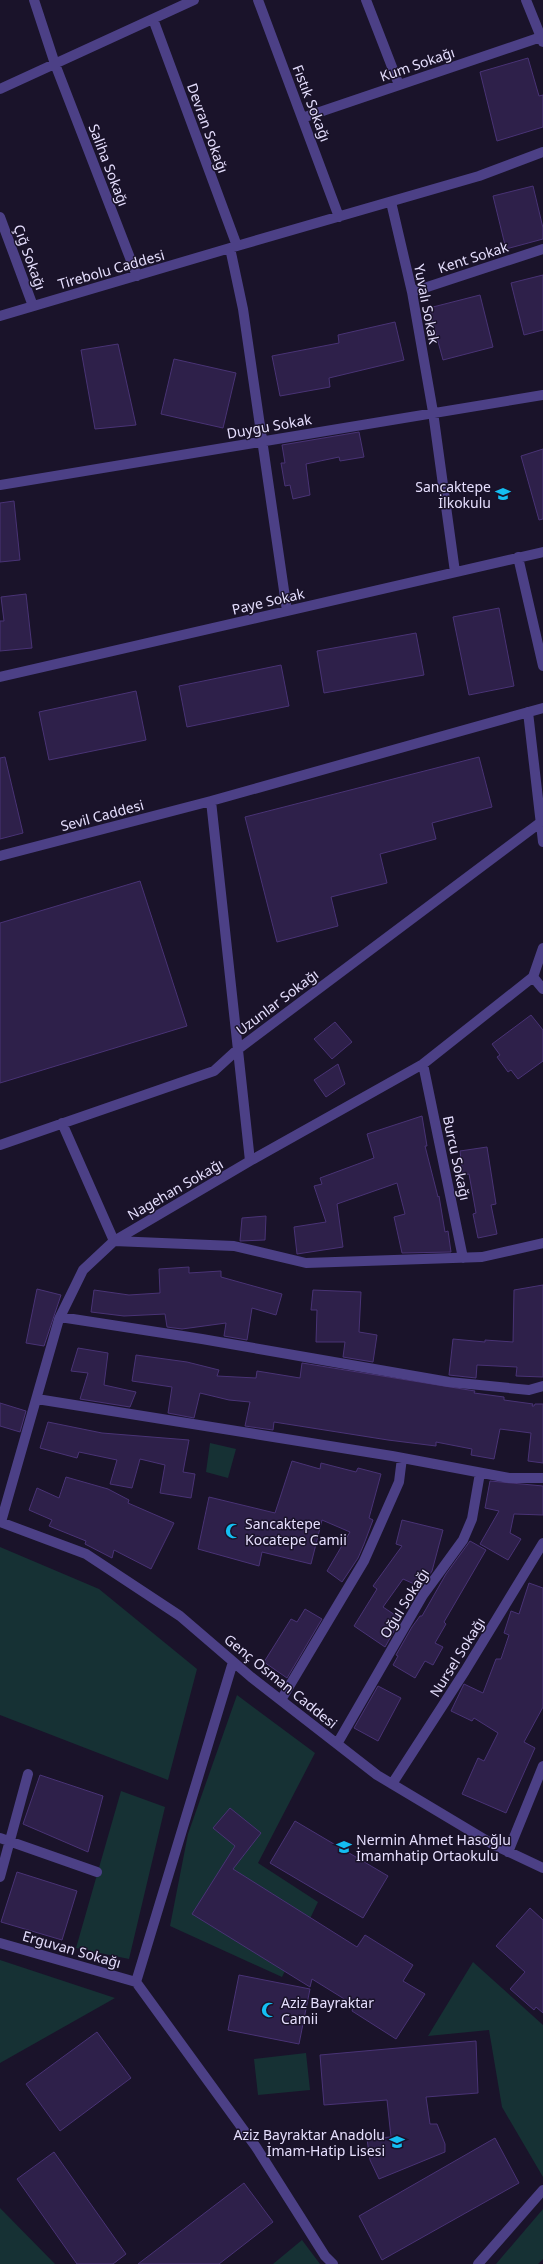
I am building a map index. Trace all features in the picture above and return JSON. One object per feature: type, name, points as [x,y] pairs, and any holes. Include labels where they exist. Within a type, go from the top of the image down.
[{"type":"street","name":"Saliha Sokağı","points":[[34,0],[55,64],[137,276]]},
{"type":"street","points":[[0,89],[194,0]]},
{"type":"street","name":"Fıstık Sokağı","points":[[258,0],[339,217]]},
{"type":"street","points":[[366,0],[399,85]]},
{"type":"street","points":[[526,0],[542,40]]},
{"type":"street","name":"Devran Sokağı","points":[[153,19],[234,247],[287,611]]},
{"type":"street","name":"Kum Sokağı","points":[[302,118],[399,85],[542,40]]},
{"type":"street","name":"Tirebolu Caddesi","points":[[0,316],[479,176],[543,152]]},
{"type":"street","name":"Yuvalı Sokak","points":[[391,202],[412,292],[433,412],[455,572]]},
{"type":"street","name":"Çığ Sokağı","points":[[0,217],[33,306]]},
{"type":"street","name":"Kent Sokak","points":[[412,292],[543,250]]},
{"type":"street","name":"Duygu Sokak","points":[[0,486],[433,412],[543,395]]},
{"type":"street","name":"Paye Sokak","points":[[0,677],[543,552]]},
{"type":"street","points":[[518,557],[543,666]]},
{"type":"street","name":"Sevil Caddesi","points":[[0,856],[211,801],[543,708]]},
{"type":"street","points":[[528,712],[543,842]]},
{"type":"street","points":[[211,801],[250,1161]]},
{"type":"street","name":"Uzunlar Sokağı","points":[[0,1145],[214,1071],[237,1050],[541,822]]},
{"type":"street","points":[[543,948],[533,977],[543,989]]},
{"type":"street","name":"Nagehan Sokağı","points":[[0,1522],[60,1317],[83,1270],[114,1241],[250,1161],[423,1064],[533,977]]},
{"type":"street","name":"Burcu Sokağı","points":[[423,1064],[463,1258]]},
{"type":"street","points":[[62,1123],[114,1241],[234,1246],[306,1263],[482,1257],[543,1244]]},
{"type":"street","points":[[60,1317],[202,1339],[449,1382],[529,1390],[543,1386]]},
{"type":"street","points":[[37,1399],[402,1458],[509,1478],[543,1478]]},
{"type":"street","points":[[281,1700],[364,1561],[399,1482],[402,1458]]},
{"type":"street","name":"Oğul Sokağı","points":[[337,1744],[423,1595],[463,1540],[472,1518],[480,1473]]},
{"type":"street","name":"Genç Osman Caddesi","points":[[0,1522],[86,1554],[180,1616],[233,1662],[337,1744],[392,1784],[508,1852],[543,1868]]},
{"type":"street","name":"Nursel Sokağı","points":[[392,1784],[465,1671],[543,1543]]},
{"type":"street","points":[[233,1662],[136,1982],[256,2147],[325,2256],[333,2264]]},
{"type":"street","points":[[508,1852],[543,1766]]},
{"type":"street","points":[[0,1877],[28,1774]]},
{"type":"street","points":[[0,1838],[97,1872]]},
{"type":"street","name":"Erguvan Sokağı","points":[[0,1943],[136,1982]]},
{"type":"street","points":[[478,2264],[543,2190]]},
{"type":"green space","points":[[210,1443],[236,1449],[228,1478],[206,1472]]},
{"type":"green space","points":[[0,1547],[99,1589],[197,1669],[168,1780],[0,1715]]},
{"type":"green space","points":[[237,1695],[315,1753],[258,1863],[318,1902],[282,1977],[170,1926],[188,1834]]},
{"type":"green space","points":[[121,1791],[165,1807],[129,1959],[76,1948]]},
{"type":"green space","points":[[0,1960],[115,1998],[0,2063]]},
{"type":"green space","points":[[473,1962],[543,2025],[543,2177],[502,2107],[489,2030],[428,2036]]},
{"type":"green space","points":[[306,2053],[310,2090],[258,2095],[254,2059]]},
{"type":"green space","points":[[0,2208],[55,2264],[0,2264]]},
{"type":"green space","points":[[543,2209],[543,2259],[538,2264],[496,2264]]},
{"type":"green space","points":[[302,2240],[320,2264],[273,2264]]},
{"type":"building","points":[[528,58],[539,96],[543,95],[543,127],[497,141],[480,72]]},
{"type":"building","points":[[533,186],[543,228],[543,239],[506,249],[493,196]]},
{"type":"building","points":[[543,275],[543,330],[524,335],[511,283]]},
{"type":"building","points":[[480,295],[493,347],[443,360],[429,308]]},
{"type":"building","points":[[395,322],[404,360],[329,378],[330,387],[280,396],[272,356],[339,343],[338,335]]},
{"type":"building","points":[[118,344],[136,425],[95,429],[81,350]]},
{"type":"building","points":[[174,359],[236,373],[223,428],[161,414]]},
{"type":"building","points":[[359,432],[364,457],[340,461],[339,457],[306,464],[310,495],[293,499],[290,485],[285,486],[281,463],[285,463],[282,445]]},
{"type":"building","points":[[543,449],[543,519],[539,520],[521,456]]},
{"type":"building","points":[[14,501],[20,560],[0,562],[0,503]]},
{"type":"building","points":[[26,594],[32,648],[0,651],[0,621],[4,621],[1,597]]},
{"type":"building","points":[[499,608],[514,686],[469,695],[453,617]]},
{"type":"building","points":[[416,633],[424,675],[324,693],[317,651]]},
{"type":"building","points":[[281,665],[289,706],[187,727],[179,686]]},
{"type":"building","points":[[136,691],[146,740],[49,760],[39,712]]},
{"type":"building","points":[[5,757],[23,833],[0,839],[0,758]]},
{"type":"building","points":[[479,757],[492,807],[432,823],[436,839],[380,854],[387,883],[331,897],[338,926],[277,942],[245,817]]},
{"type":"building","points":[[140,881],[187,1026],[0,1083],[0,923]]},
{"type":"building","points":[[531,1015],[543,1030],[543,1061],[518,1079],[511,1070],[508,1072],[497,1057],[500,1055],[492,1044]]},
{"type":"building","points":[[335,1022],[352,1042],[332,1059],[314,1039]]},
{"type":"building","points":[[338,1064],[345,1084],[326,1097],[314,1080]]},
{"type":"building","points":[[422,1116],[427,1146],[425,1146],[438,1197],[439,1196],[445,1232],[448,1231],[451,1252],[402,1253],[394,1217],[405,1214],[397,1183],[337,1204],[343,1247],[297,1254],[294,1227],[326,1222],[314,1186],[322,1184],[320,1178],[374,1158],[367,1134]]},
{"type":"building","points":[[487,1147],[496,1204],[491,1205],[497,1234],[478,1238],[473,1214],[476,1213],[469,1174],[463,1175],[460,1151]]},
{"type":"building","points":[[266,1216],[265,1240],[240,1241],[242,1218]]},
{"type":"building","points":[[189,1267],[189,1273],[221,1271],[221,1277],[282,1294],[276,1315],[252,1308],[247,1340],[224,1336],[226,1323],[182,1329],[167,1327],[165,1314],[124,1316],[91,1312],[94,1290],[129,1295],[160,1293],[159,1269]]},
{"type":"building","points":[[543,1285],[543,1377],[516,1376],[517,1367],[477,1365],[476,1378],[449,1375],[453,1339],[485,1342],[485,1340],[513,1342],[514,1290]]},
{"type":"building","points":[[37,1289],[61,1295],[44,1346],[26,1343]]},
{"type":"building","points":[[313,1290],[361,1292],[359,1332],[377,1335],[373,1362],[343,1357],[345,1342],[316,1342],[317,1310],[311,1310]]},
{"type":"building","points":[[78,1348],[108,1353],[104,1385],[136,1392],[130,1407],[80,1399],[88,1373],[71,1371]]},
{"type":"building","points":[[136,1355],[187,1362],[219,1370],[217,1376],[256,1378],[257,1371],[300,1378],[302,1363],[475,1391],[474,1393],[504,1397],[504,1400],[533,1404],[532,1406],[535,1404],[543,1404],[543,1463],[528,1461],[531,1433],[500,1429],[494,1459],[471,1455],[472,1449],[436,1442],[436,1446],[274,1422],[273,1430],[245,1426],[250,1402],[229,1400],[200,1393],[194,1418],[168,1413],[172,1387],[132,1381]]},
{"type":"building","points":[[0,1403],[26,1411],[20,1432],[0,1426]]},
{"type":"building","points":[[48,1422],[102,1433],[189,1440],[183,1472],[195,1474],[191,1498],[160,1493],[165,1465],[140,1459],[132,1488],[110,1484],[117,1460],[79,1452],[77,1458],[40,1448]]},
{"type":"building","points":[[292,1461],[320,1469],[321,1463],[356,1472],[358,1468],[381,1474],[369,1518],[373,1520],[358,1558],[342,1582],[327,1571],[350,1532],[322,1520],[311,1564],[262,1552],[259,1566],[198,1549],[209,1497],[275,1513]]},
{"type":"building","points":[[66,1477],[108,1489],[129,1500],[128,1503],[174,1523],[151,1569],[114,1550],[112,1558],[85,1544],[86,1541],[49,1526],[52,1520],[29,1510],[37,1488],[59,1498]]},
{"type":"building","points":[[490,1481],[543,1486],[543,1515],[514,1514],[510,1533],[521,1539],[508,1560],[480,1544],[499,1511],[485,1508]]},
{"type":"building","points":[[402,1520],[443,1530],[432,1571],[421,1587],[403,1579],[383,1607],[401,1619],[385,1647],[354,1626],[377,1589],[373,1586],[402,1546],[396,1544]]},
{"type":"building","points":[[470,1541],[486,1550],[444,1622],[446,1624],[435,1643],[443,1647],[433,1665],[425,1661],[415,1678],[393,1665],[398,1656],[396,1655],[412,1627],[420,1616],[422,1616],[446,1574]]},
{"type":"building","points":[[529,1583],[543,1588],[543,1707],[524,1742],[535,1748],[506,1813],[462,1794],[478,1758],[484,1761],[498,1733],[474,1718],[472,1721],[451,1711],[464,1684],[483,1693],[496,1659],[501,1659],[509,1635],[504,1633],[511,1611],[519,1614]]},
{"type":"building","points":[[305,1609],[322,1619],[287,1678],[264,1662],[291,1619],[297,1622]]},
{"type":"building","points":[[378,1686],[401,1698],[378,1741],[354,1728]]},
{"type":"building","points":[[40,1775],[103,1796],[88,1852],[23,1824]]},
{"type":"building","points":[[230,1808],[261,1833],[233,1869],[357,1947],[365,1935],[413,1965],[403,1981],[425,1994],[396,2039],[352,2011],[354,2005],[312,1979],[310,1987],[192,1914],[235,1846],[213,1828]]},
{"type":"building","points":[[295,1821],[388,1876],[363,1918],[270,1863]]},
{"type":"building","points":[[17,1872],[77,1891],[62,1940],[1,1922]]},
{"type":"building","points":[[530,1908],[543,1920],[543,2013],[536,2007],[534,2010],[510,1989],[525,1972],[496,1946]]},
{"type":"building","name":"Aziz Bayraktar Camii","points":[[239,1975],[310,1989],[299,2044],[228,2030]]},
{"type":"building","points":[[97,2032],[131,2078],[60,2131],[26,2084]]},
{"type":"building","points":[[476,2041],[478,2093],[426,2097],[430,2124],[437,2124],[445,2144],[445,2152],[379,2179],[370,2160],[367,2139],[391,2137],[387,2100],[324,2105],[320,2055]]},
{"type":"building","points":[[495,2138],[519,2183],[382,2260],[359,2216]]},
{"type":"building","points":[[54,2152],[126,2254],[113,2264],[77,2264],[17,2179]]},
{"type":"building","points":[[244,2183],[273,2222],[219,2264],[138,2264]]},
{"type":"place","name":"Sancaktepe İlkokulu","points":[[503,494]]},
{"type":"place","name":"Sancaktepe Kocatepe Camii","points":[[233,1531]]},
{"type":"place","name":"Nermin Ahmet Hasoğlu İmamhatip Ortaokulu","points":[[344,1847]]},
{"type":"place","name":"Aziz Bayraktar Camii","points":[[269,2010]]},
{"type":"place","name":"Aziz Bayraktar Anadolu İmam-Hatip Lisesi","points":[[397,2142]]}]
